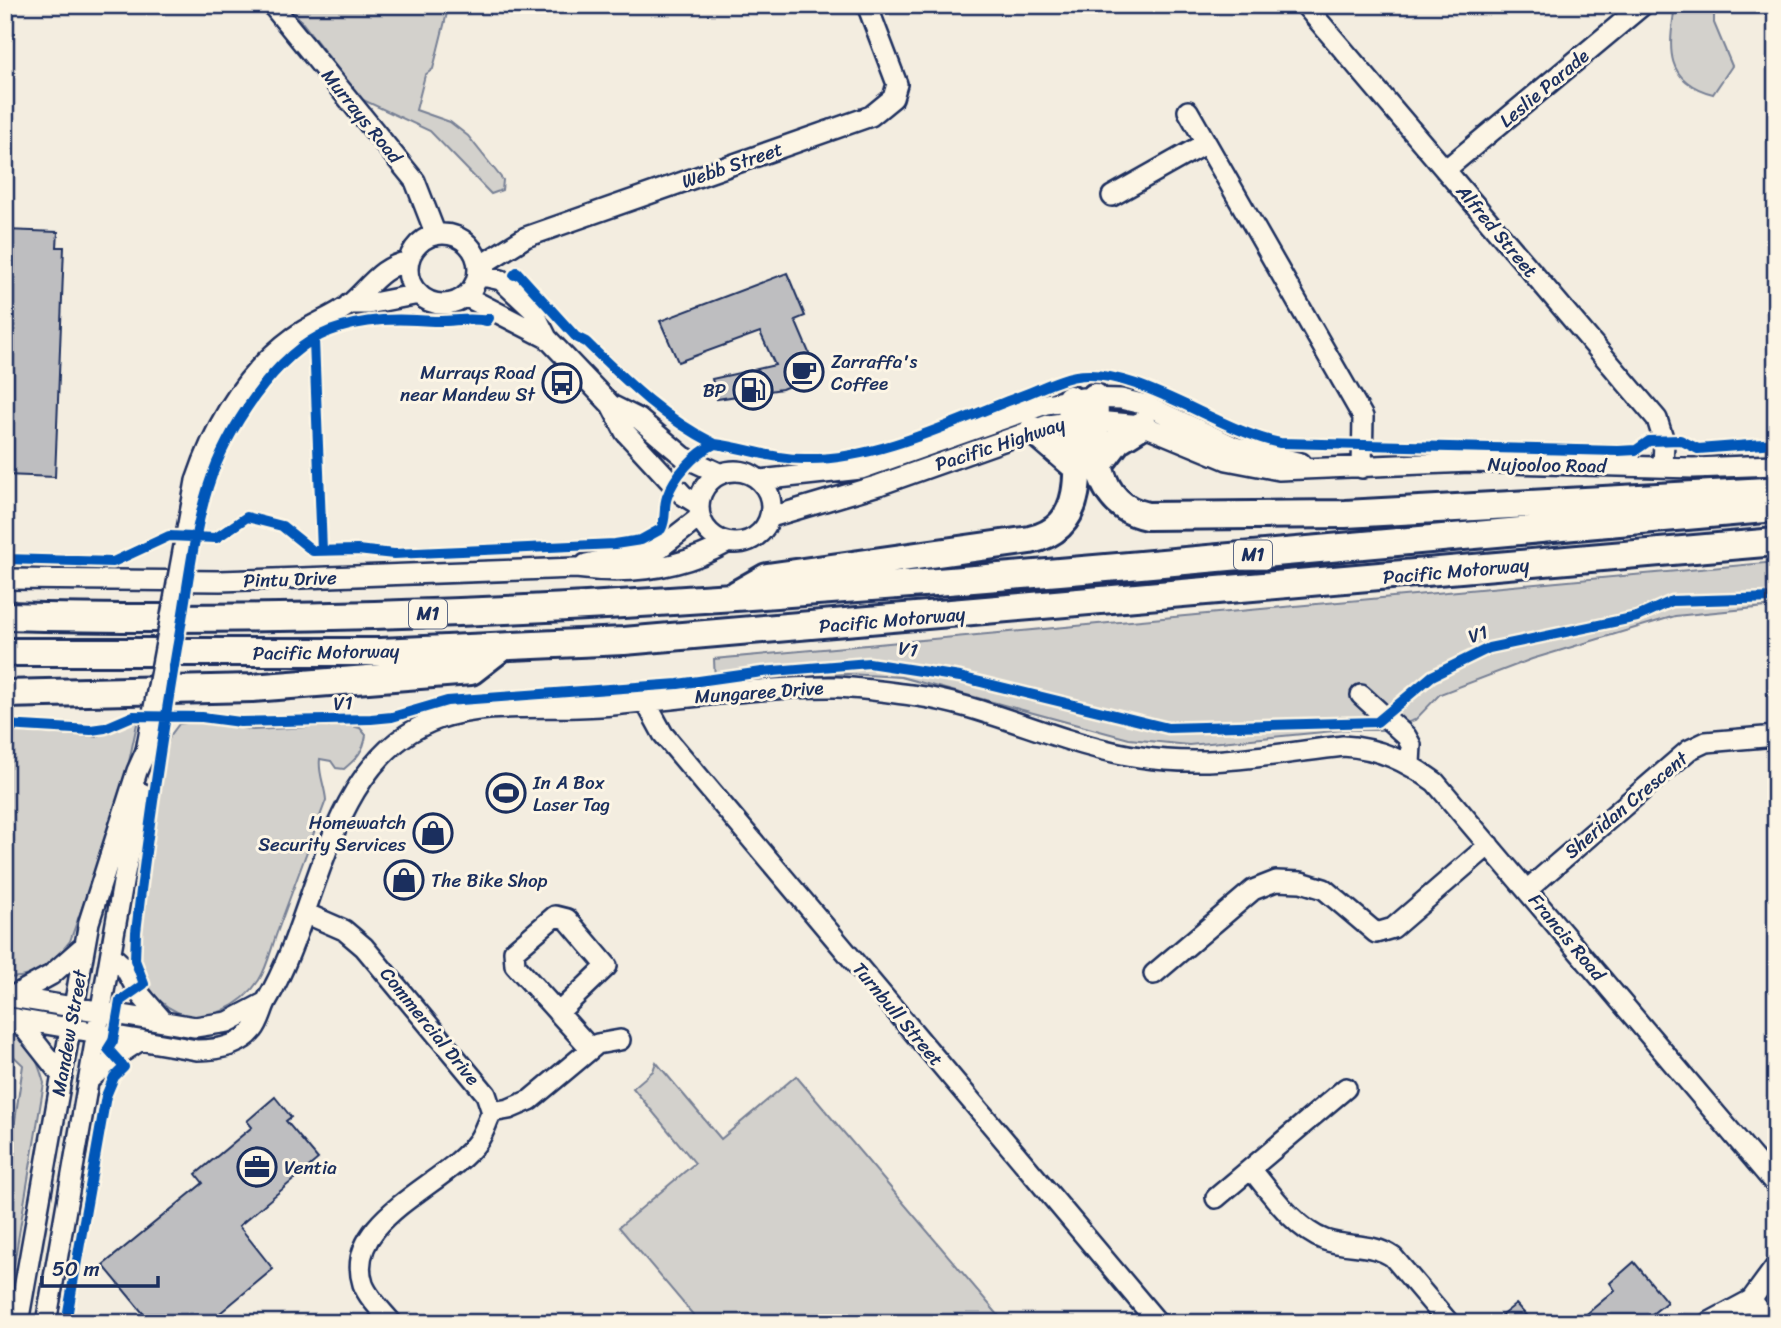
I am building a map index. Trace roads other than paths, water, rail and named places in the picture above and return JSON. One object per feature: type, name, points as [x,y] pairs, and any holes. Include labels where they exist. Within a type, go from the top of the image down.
[{"type":"highway","points":[[730,599],[766,577],[1046,536],[1062,524],[1073,506],[1087,466],[1083,409]]},
{"type":"highway","points":[[1087,466],[1118,440],[1142,425]]},
{"type":"highway","points":[[1033,430],[1087,466],[1103,482],[1115,502],[1128,511],[1147,516],[1345,514],[1768,491],[1776,495]]},
{"type":"highway","name":"Pacific Motorway","points":[[5,616],[292,618],[551,610],[730,599],[1776,508]]},
{"type":"highway","name":"Pacific Motorway","points":[[5,652],[243,654],[502,647],[710,636],[1776,542]]},
{"type":"highway","points":[[5,694],[252,688],[471,671],[502,647]]},
{"type":"street","name":"Murrays Road","points":[[272,5],[415,181],[436,235]]},
{"type":"street","name":"Webb Street","points":[[478,271],[526,237],[871,116],[892,98],[897,84],[867,5]]},
{"type":"street","name":"Alfred Street","points":[[1304,5],[1657,419],[1664,441],[1663,467]]},
{"type":"street","name":"Leslie Parade","points":[[1445,170],[1643,5]]},
{"type":"street","points":[[1188,111],[1363,417],[1362,468]]},
{"type":"street","points":[[1112,196],[1206,143]]},
{"type":"street","points":[[436,235],[460,238],[469,245],[478,271],[465,296],[446,304],[436,303],[419,294],[412,284],[409,261],[419,244],[436,235]]},
{"type":"street","name":"Mandew Street","points":[[46,1323],[100,1012],[147,771],[146,751],[196,481],[220,422],[250,380],[295,336],[349,304],[363,288],[395,264],[409,261]]},
{"type":"street","points":[[478,271],[501,280],[533,310],[547,338],[611,405],[625,432],[699,511],[710,534],[727,543],[749,541],[759,536],[771,517],[770,497],[760,481],[741,471],[721,474],[705,487],[699,511]]},
{"type":"street","name":"Mandew Street","points":[[349,304],[368,304],[419,294]]},
{"type":"street","points":[[465,296],[547,338]]},
{"type":"street","name":"Pacific Highway","points":[[760,481],[861,468],[1046,404],[1083,409],[1142,425],[1243,465],[1279,470],[1318,468]]},
{"type":"street","points":[[611,405],[639,419],[684,457],[721,474]]},
{"type":"street","name":"Pacific Highway","points":[[771,517],[879,485],[1033,430],[1083,409],[1146,405],[1236,447],[1318,468]]},
{"type":"street","name":"Nujooloo Road","points":[[1318,468],[1470,463],[1663,467],[1776,466]]},
{"type":"street","name":"Pintu Drive","points":[[576,568],[599,559],[660,548],[699,511]]},
{"type":"street","name":"Pintu Drive","points":[[5,579],[220,581],[576,568],[600,572],[651,569],[704,556],[727,543]]},
{"type":"street","name":"Mungaree Drive","points":[[8,997],[72,1018],[97,1032],[197,1050],[224,1047],[251,1032],[278,980],[357,786],[381,756],[413,732],[439,719],[467,713],[837,687],[917,696],[1136,757],[1182,762],[1219,761],[1343,746],[1363,747],[1410,764]]},
{"type":"street","points":[[1361,695],[1406,736],[1411,745],[1410,764]]},
{"type":"street","name":"Turnbull Street","points":[[645,701],[663,734],[1158,1323]]},
{"type":"street","name":"Sheridan Crescent","points":[[1527,890],[1689,750],[1706,742],[1776,736]]},
{"type":"street","name":"Mandew Street","points":[[18,1323],[84,946],[98,889],[146,751]]},
{"type":"street","name":"Francis Road","points":[[1410,764],[1435,782],[1776,1185]]},
{"type":"street","points":[[1154,974],[1253,890],[1276,881],[1301,882],[1324,889],[1376,933],[1393,928],[1489,845]]},
{"type":"street","name":"Commercial Drive","points":[[305,912],[344,930],[364,947],[486,1094],[492,1112]]},
{"type":"street","points":[[558,1013],[607,966],[567,919],[555,915],[514,951],[512,958],[515,965],[558,1013],[591,1049]]},
{"type":"street","points":[[8,997],[51,975],[84,946]]},
{"type":"street","points":[[111,955],[125,968],[138,992],[164,1022]]},
{"type":"street","name":"Mungaree Drive","points":[[11,1018],[72,1018],[100,1012],[195,1027],[214,1026],[266,1002]]},
{"type":"street","points":[[11,1018],[62,1076]]},
{"type":"street","points":[[88,1081],[115,1056],[141,1040]]},
{"type":"street","points":[[392,1323],[364,1286],[360,1264],[364,1245],[386,1219],[477,1142],[492,1112],[530,1100],[597,1044],[620,1040]]},
{"type":"street","points":[[1216,1198],[1346,1088]]},
{"type":"street","points":[[1251,1169],[1283,1207],[1315,1236],[1328,1241],[1382,1249],[1393,1257],[1449,1323]]},
{"type":"street","points":[[1708,1323],[1751,1300],[1776,1266]]},
{"type":"street","points":[[1751,1300],[1771,1323]]},
{"type":"place","name":"Zarraffa's Coffee","points":[[804,372]]},
{"type":"place","name":"Murrays Road near Mandew St","points":[[562,383]]},
{"type":"place","name":"BP","points":[[753,390]]},
{"type":"place","name":"In A Box Laser Tag","points":[[506,793]]},
{"type":"place","name":"Homewatch Security Services","points":[[433,833]]},
{"type":"place","name":"The Bike Shop","points":[[404,880]]},
{"type":"place","name":"Ventia","points":[[257,1167]]}]
